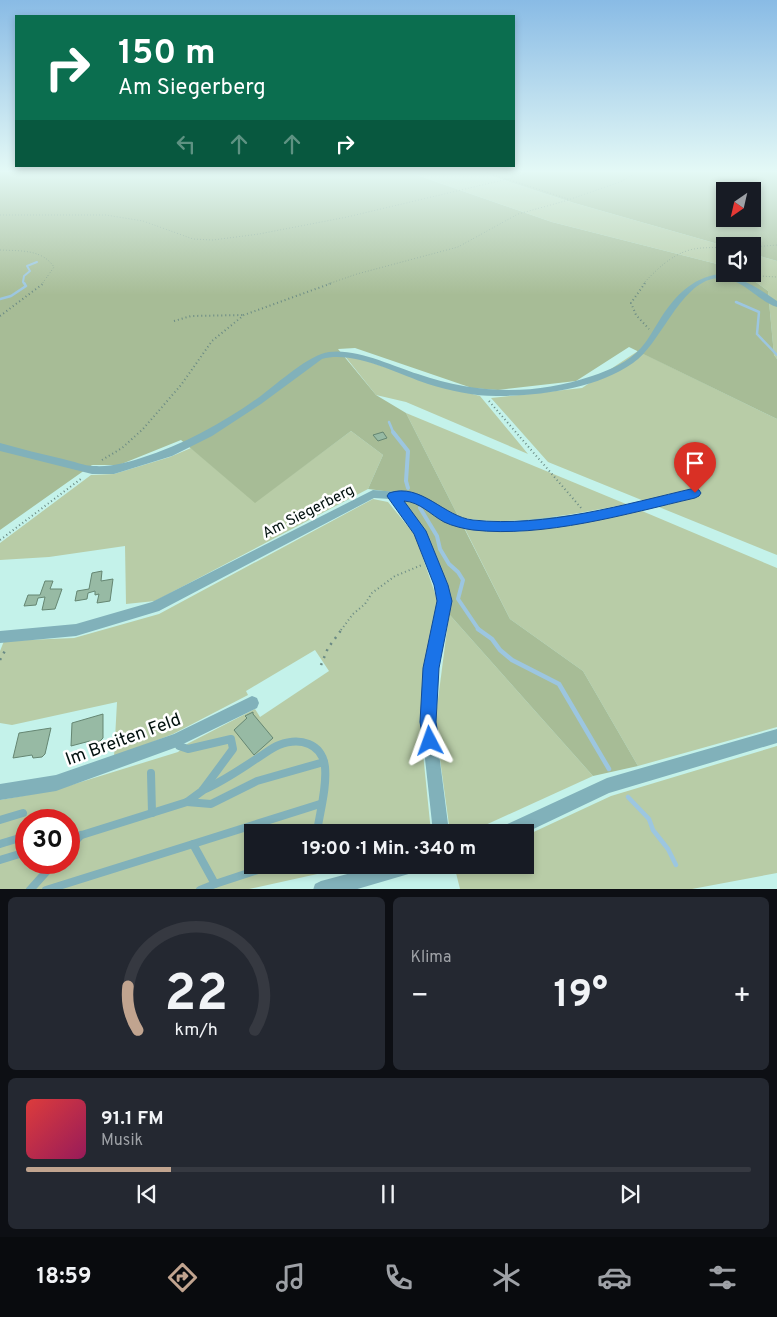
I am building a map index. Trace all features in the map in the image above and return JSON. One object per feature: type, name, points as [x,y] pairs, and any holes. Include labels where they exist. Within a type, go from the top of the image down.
[{"type":"street","points":[[0,447],[88,469],[114,470],[138,464],[168,454],[209,434],[258,402],[312,362],[330,354],[366,359],[444,386],[482,393],[500,394],[574,384],[612,371],[638,356],[655,335],[667,314],[686,293],[699,282],[716,277]]},
{"type":"street","points":[[736,282],[758,291],[777,305]]},
{"type":"street","name":"Am Siegerberg","points":[[0,636],[76,630],[155,608],[373,494],[411,497],[449,518],[472,525],[516,526],[590,517],[695,493]]},
{"type":"street","points":[[393,496],[420,531],[441,585],[444,601],[431,668],[428,722],[441,824]]},
{"type":"street","name":"Im Breiten Feld","points":[[0,792],[56,783],[177,740],[252,703]]},
{"type":"street","points":[[526,824],[607,786],[777,736]]},
{"type":"street","points":[[325,889],[378,874]]},
{"type":"lane","points":[[177,740],[179,746],[188,749],[231,739],[233,749],[202,791]]},
{"type":"lane","points":[[81,835],[187,802],[202,791],[250,765],[279,745],[290,741],[302,741],[314,746],[322,753],[326,772],[318,824]]},
{"type":"lane","points":[[187,802],[211,804],[256,779],[324,762]]},
{"type":"lane","points":[[151,773],[152,813]]},
{"type":"lane","points":[[49,889],[320,804]]},
{"type":"lane","points":[[0,820],[15,815]]},
{"type":"lane","points":[[0,844],[15,839]]},
{"type":"lane","points":[[193,844],[214,884]]},
{"type":"lane","points":[[0,860],[15,855]]},
{"type":"lane","points":[[31,889],[44,874]]},
{"type":"lane","points":[[202,889],[245,874]]},
{"type":"path","points":[[0,215],[106,215],[143,221],[193,239],[214,240],[259,234],[366,212]]},
{"type":"path","points":[[174,321],[191,316],[244,315],[357,274],[458,247],[523,212]]},
{"type":"path","points":[[761,246],[777,245]]},
{"type":"path","points":[[655,335],[636,315],[631,303],[636,292],[662,266],[679,255],[692,250],[716,249]]},
{"type":"path","points":[[0,250],[30,251],[45,256],[51,260],[54,267],[44,283],[0,316]]},
{"type":"path","points":[[761,276],[777,277]]},
{"type":"path","points":[[0,540],[88,469],[107,458],[143,429],[181,385],[212,341],[244,315]]},
{"type":"path","points":[[482,393],[590,517]]},
{"type":"path","points":[[320,665],[328,648],[353,614],[365,604],[372,593],[395,576],[432,561]]},
{"type":"green space","points":[[0,212],[525,212],[552,222],[716,264],[716,282],[756,282],[768,291],[774,355],[777,359],[777,419],[629,347],[576,381],[498,390],[472,388],[355,348],[338,349],[376,395],[406,413],[510,619],[583,671],[638,766],[593,776],[449,614],[448,584],[400,493],[368,489],[383,455],[351,431],[255,503],[181,440],[119,465],[92,465],[0,530]]},
{"type":"green space","points":[[525,212],[607,212],[716,243],[716,264],[552,222]]},
{"type":"green space","points":[[607,212],[716,212],[716,228],[761,228],[761,212],[777,212],[777,261],[761,256],[761,237],[716,237],[716,243]]},
{"type":"green space","points":[[761,256],[777,261],[777,359],[774,355],[768,291],[756,282],[761,282]]},
{"type":"green space","points":[[638,351],[777,419],[777,555],[548,462],[491,398],[582,388]]},
{"type":"green space","points":[[344,355],[438,385],[480,396],[528,454],[406,402],[376,395]]},
{"type":"green space","points":[[406,413],[626,504],[565,515],[518,520],[476,520],[458,516]]},
{"type":"green space","points":[[351,431],[383,455],[368,489],[155,601],[126,604],[125,546],[49,557],[0,560],[0,543],[91,475],[114,474],[170,457],[191,448],[255,502]]},
{"type":"green space","points":[[373,499],[388,502],[415,535],[438,602],[425,667],[420,724],[430,824],[244,824],[244,874],[317,874],[249,889],[0,889],[0,800],[55,790],[178,752],[187,744],[255,709],[260,717],[329,671],[315,650],[246,691],[248,695],[173,734],[114,757],[117,702],[12,725],[0,723],[0,651],[4,641],[74,638],[159,614]]},
{"type":"green space","points":[[642,511],[777,568],[777,727],[638,766],[583,671],[510,619],[465,529],[518,532]]},
{"type":"green space","points":[[449,614],[593,776],[488,824],[449,824],[435,723]]},
{"type":"green space","points":[[777,746],[777,873],[692,889],[460,889],[456,874],[534,874],[534,832],[611,796]]},
{"type":"building","points":[[383,432],[387,438],[378,441],[373,435]]},
{"type":"building","points":[[102,571],[101,581],[113,579],[110,601],[97,603],[99,594],[95,595],[95,591],[88,593],[87,599],[75,601],[77,591],[89,589],[92,573]]},
{"type":"building","points":[[45,581],[53,581],[50,589],[62,589],[55,609],[42,610],[45,597],[38,598],[36,605],[24,606],[28,595],[40,595]]},
{"type":"building","points":[[253,712],[273,738],[254,755],[234,730],[247,718],[245,716]]},
{"type":"building","points":[[103,714],[103,738],[100,741],[92,744],[90,741],[71,746],[72,723]]},
{"type":"building","points":[[51,728],[45,754],[42,757],[33,758],[32,755],[13,758],[19,733]]},
{"type":"waterway","points":[[24,283],[24,276],[30,271],[27,266],[37,262]]},
{"type":"waterway","points":[[0,299],[11,296],[26,286],[24,283]]},
{"type":"waterway","points":[[736,302],[759,312],[757,334],[777,355]]},
{"type":"waterway","points":[[389,422],[393,432]]},
{"type":"waterway","points":[[393,432],[408,451],[406,481],[408,488]]},
{"type":"waterway","points":[[420,508],[437,536],[440,549],[449,564],[458,572],[463,580],[458,599],[479,629]]},
{"type":"waterway","points":[[479,629],[492,639],[500,650],[512,660],[559,684],[609,769]]},
{"type":"waterway","points":[[628,797],[649,819],[653,830],[668,849],[676,865]]},
{"type":"route","points":[[430,741],[428,722],[431,668],[444,601],[441,585],[420,531],[393,496],[411,497],[449,518],[472,525],[516,526],[590,517],[695,493]]}]
